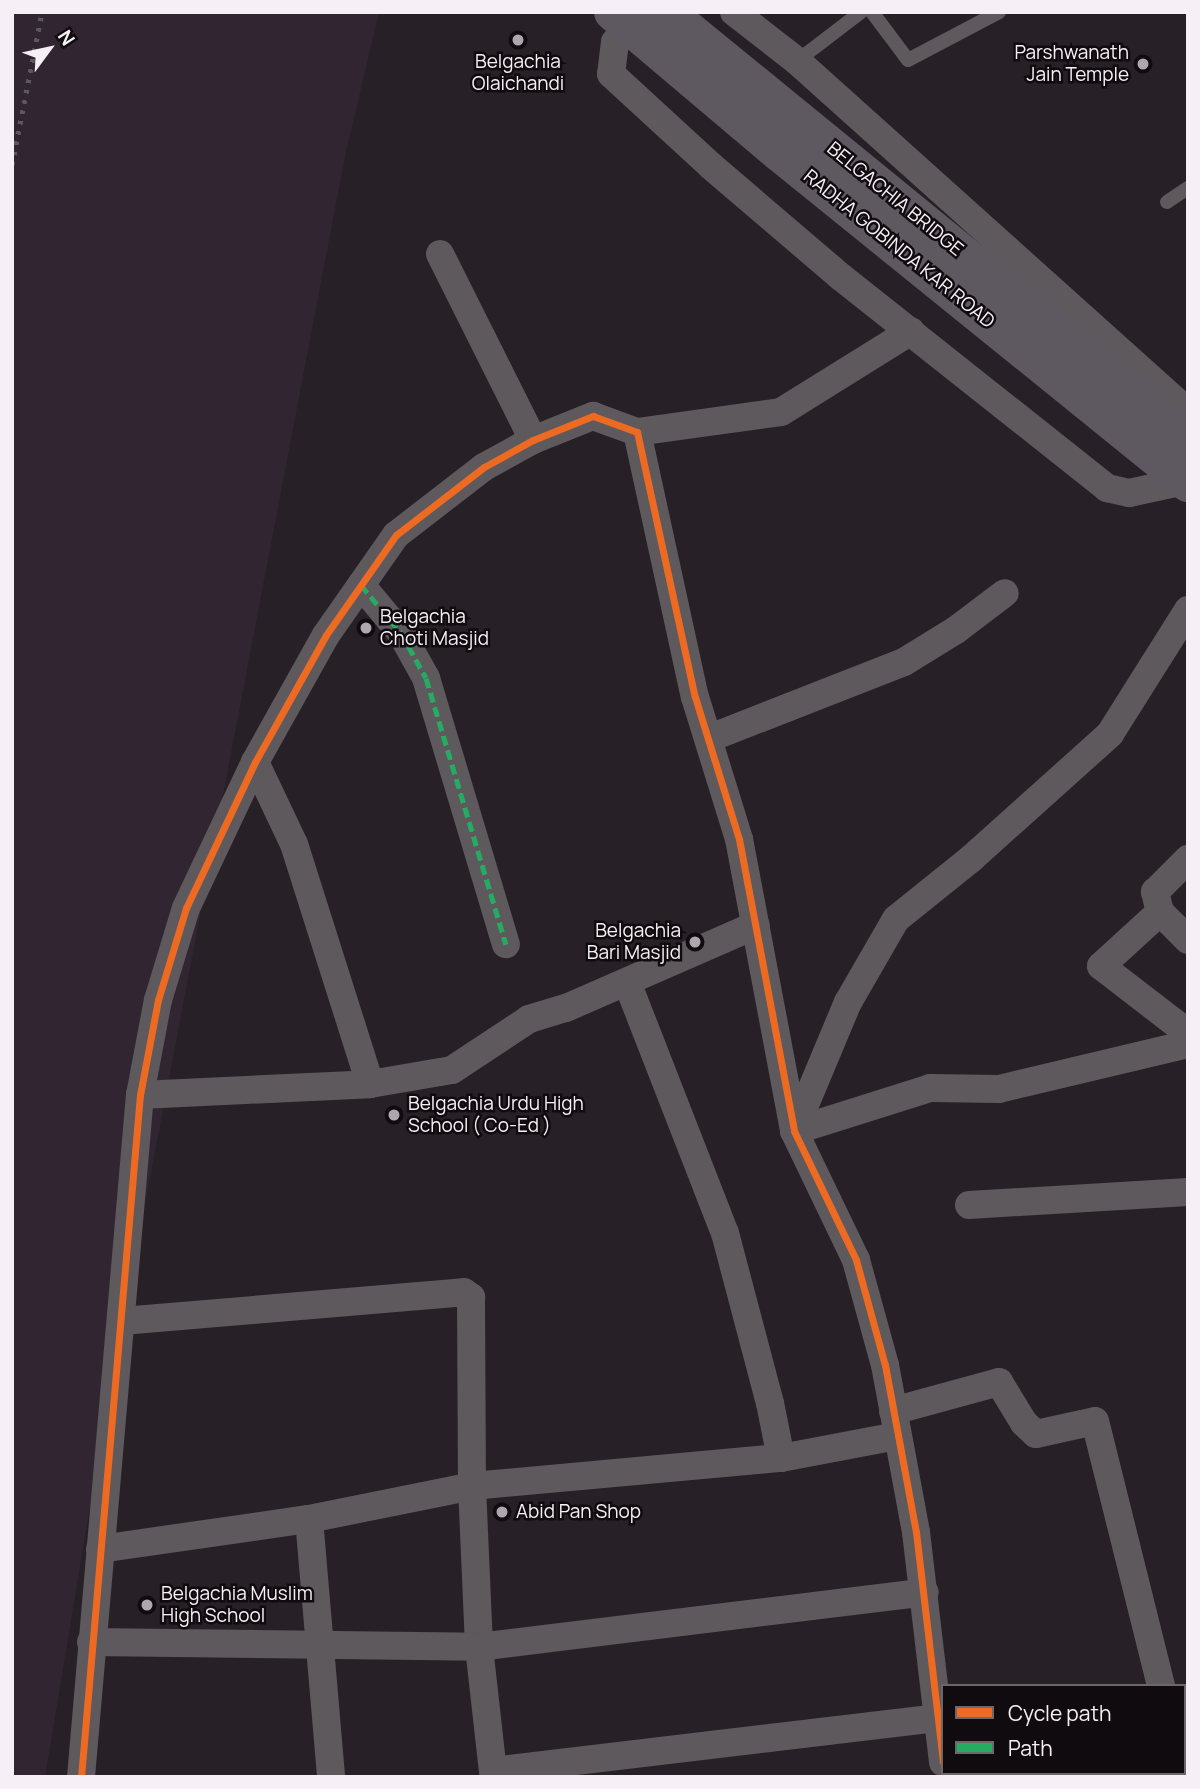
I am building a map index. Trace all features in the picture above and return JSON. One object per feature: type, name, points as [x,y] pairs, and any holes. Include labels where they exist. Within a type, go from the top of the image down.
[{"type":"main road","name":"RADHA GOBINDA KAR ROAD","points":[[613,12],[780,153],[1112,399],[1186,482]]},
{"type":"main road","name":"BELGACHIA BRIDGE","points":[[666,12],[1112,399]]},
{"type":"main road","points":[[1112,399],[1188,439]]},
{"type":"street","points":[[646,12],[615,42],[611,74],[711,166],[1107,488],[1129,493],[1186,482]]},
{"type":"street","points":[[734,12],[797,61],[1188,412]]},
{"type":"street","points":[[440,254],[533,440]]},
{"type":"street","points":[[80,1777],[140,1095],[158,1000],[186,908],[255,762],[326,635],[396,535],[484,467],[533,440],[593,416],[637,432],[781,412],[911,331]]},
{"type":"street","points":[[637,432],[695,697],[710,738],[739,839],[794,1131],[856,1260],[885,1365],[925,1592],[941,1740]]},
{"type":"street","points":[[361,585],[401,633],[426,678],[506,944]]},
{"type":"street","points":[[710,738],[904,662],[956,630],[1005,593]]},
{"type":"street","points":[[794,1131],[848,1002],[896,919],[972,858],[1110,734],[1188,610]]},
{"type":"street","points":[[255,762],[294,844],[370,1084]]},
{"type":"street","points":[[1188,859],[1155,892],[1160,912],[1188,940]]},
{"type":"street","points":[[1160,912],[1101,966],[1188,1033]]},
{"type":"street","points":[[140,1095],[370,1084],[452,1070],[529,1019],[627,982],[756,925]]},
{"type":"street","points":[[627,982],[725,1233],[771,1403],[781,1458]]},
{"type":"street","points":[[794,1131],[930,1088],[999,1089],[1188,1044]]},
{"type":"street","points":[[970,1205],[1188,1192]]},
{"type":"street","points":[[122,1321],[464,1292],[471,1297],[472,1486],[478,1647],[493,1774],[939,1718]]},
{"type":"street","points":[[100,1549],[309,1520],[472,1486],[781,1458],[895,1423],[999,1382],[1024,1423],[1036,1433],[1095,1421],[1161,1684]]},
{"type":"street","points":[[309,1520],[331,1777]]},
{"type":"street","points":[[92,1642],[478,1647],[925,1592]]},
{"type":"lane","points":[[797,61],[861,12]]},
{"type":"lane","points":[[872,12],[908,60],[999,12]]},
{"type":"lane","points":[[1167,202],[1188,188]]},
{"type":"shaded area","points":[[12,12],[379,12],[345,156],[107,1403],[45,1777],[12,1777]]},
{"type":"railway","points":[[12,165],[42,12]]},
{"type":"marked path","points":[[361,585],[401,633],[426,678],[506,944]]},
{"type":"cycle path","points":[[81,1777],[140,1095],[158,1000],[186,908],[255,762],[326,635],[396,535],[484,467],[533,440],[593,416],[637,432],[695,697],[739,839],[794,1131],[856,1260],[885,1365],[916,1532],[941,1745]]},
{"type":"place","name":"Belgachia Olaichandi","points":[[518,40]]},
{"type":"place","name":"Parshwanath Jain Temple","points":[[1143,64]]},
{"type":"place","name":"Belgachia Choti Masjid","points":[[366,628]]},
{"type":"place","name":"Belgachia Bari Masjid","points":[[695,942]]},
{"type":"place","name":"Belgachia Urdu High School ( Co-Ed )","points":[[394,1115]]},
{"type":"place","name":"Abid Pan Shop","points":[[502,1512]]},
{"type":"place","name":"Belgachia Muslim High School","points":[[147,1605]]}]
